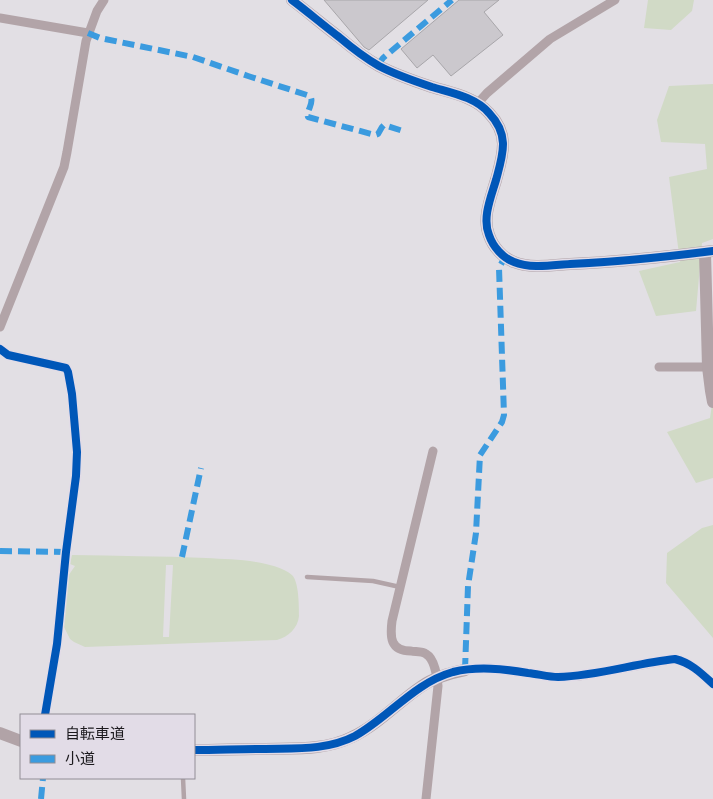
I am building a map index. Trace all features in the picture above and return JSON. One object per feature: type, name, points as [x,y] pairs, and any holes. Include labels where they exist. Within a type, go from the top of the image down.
[{"type":"street","points":[[0,327],[64,167],[86,40],[97,11],[104,0]]},
{"type":"street","points":[[292,0],[358,52],[378,65],[417,82],[468,98],[478,103],[492,115],[502,136],[504,150],[486,222],[488,235],[497,249],[507,259],[515,263],[531,266],[610,262],[709,252],[708,367],[713,402]]},
{"type":"street","points":[[478,103],[550,39],[615,0]]},
{"type":"street","points":[[0,18],[88,34]]},
{"type":"street","points":[[0,349],[8,355],[66,368],[72,394],[77,452],[76,476],[57,644],[46,714]]},
{"type":"street","points":[[659,367],[708,367]]},
{"type":"street","points":[[426,799],[438,686],[435,668],[426,654],[406,651],[395,646],[391,640],[390,633],[433,451]]},
{"type":"street","points":[[195,750],[310,748],[340,742],[366,730],[419,688],[437,678],[465,670],[488,668],[556,677],[579,676],[675,659],[694,667],[713,684]]},
{"type":"street","points":[[0,733],[20,742]]},
{"type":"lane","points":[[307,577],[372,581],[400,587]]},
{"type":"lane","points":[[183,779],[184,799]]},
{"type":"green space","points":[[648,0],[694,0],[692,11],[671,30],[644,28]]},
{"type":"green space","points":[[713,84],[713,239],[702,243],[696,311],[656,316],[639,271],[680,262],[669,177],[707,169],[705,144],[661,142],[657,120],[669,86]]},
{"type":"green space","points":[[713,398],[713,478],[696,483],[667,432],[710,418]]},
{"type":"green space","points":[[713,525],[713,638],[666,583],[667,553],[702,528]]},
{"type":"green space","points":[[72,555],[225,559],[270,565],[284,570],[294,578],[298,594],[299,616],[297,624],[292,631],[285,637],[277,640],[85,647],[70,639],[64,627],[68,576],[75,566],[70,564]],"holes":[[[166,565],[173,565],[169,637],[163,637]]]},
{"type":"building","points":[[324,0],[428,0],[369,50],[364,47]]},
{"type":"building","points":[[459,0],[499,0],[484,12],[503,35],[451,76],[433,55],[417,68],[401,49]]},
{"type":"marked path","points":[[378,65],[383,58],[452,0]]},
{"type":"marked path","points":[[88,33],[100,38],[193,57],[310,96],[312,101],[308,117],[375,135],[378,134],[384,125],[403,131]]},
{"type":"marked path","points":[[465,670],[468,586],[476,533],[480,455],[502,422],[504,415],[499,268],[505,257]]},
{"type":"marked path","points":[[182,557],[201,468]]},
{"type":"marked path","points":[[0,551],[66,552]]},
{"type":"marked path","points":[[41,799],[43,779]]},
{"type":"cycle path","points":[[292,0],[354,49],[379,66],[412,80],[470,99],[489,113],[496,121],[500,129],[503,145],[501,162],[486,222],[496,248],[510,260],[521,264],[542,266],[624,261],[713,251]]},
{"type":"cycle path","points":[[0,349],[8,355],[66,368],[72,394],[77,452],[76,476],[57,644],[45,714]]},
{"type":"cycle path","points":[[195,750],[297,748],[321,746],[344,741],[367,728],[426,684],[439,677],[462,670],[500,669],[558,677],[588,674],[675,659],[691,666],[713,684]]}]
